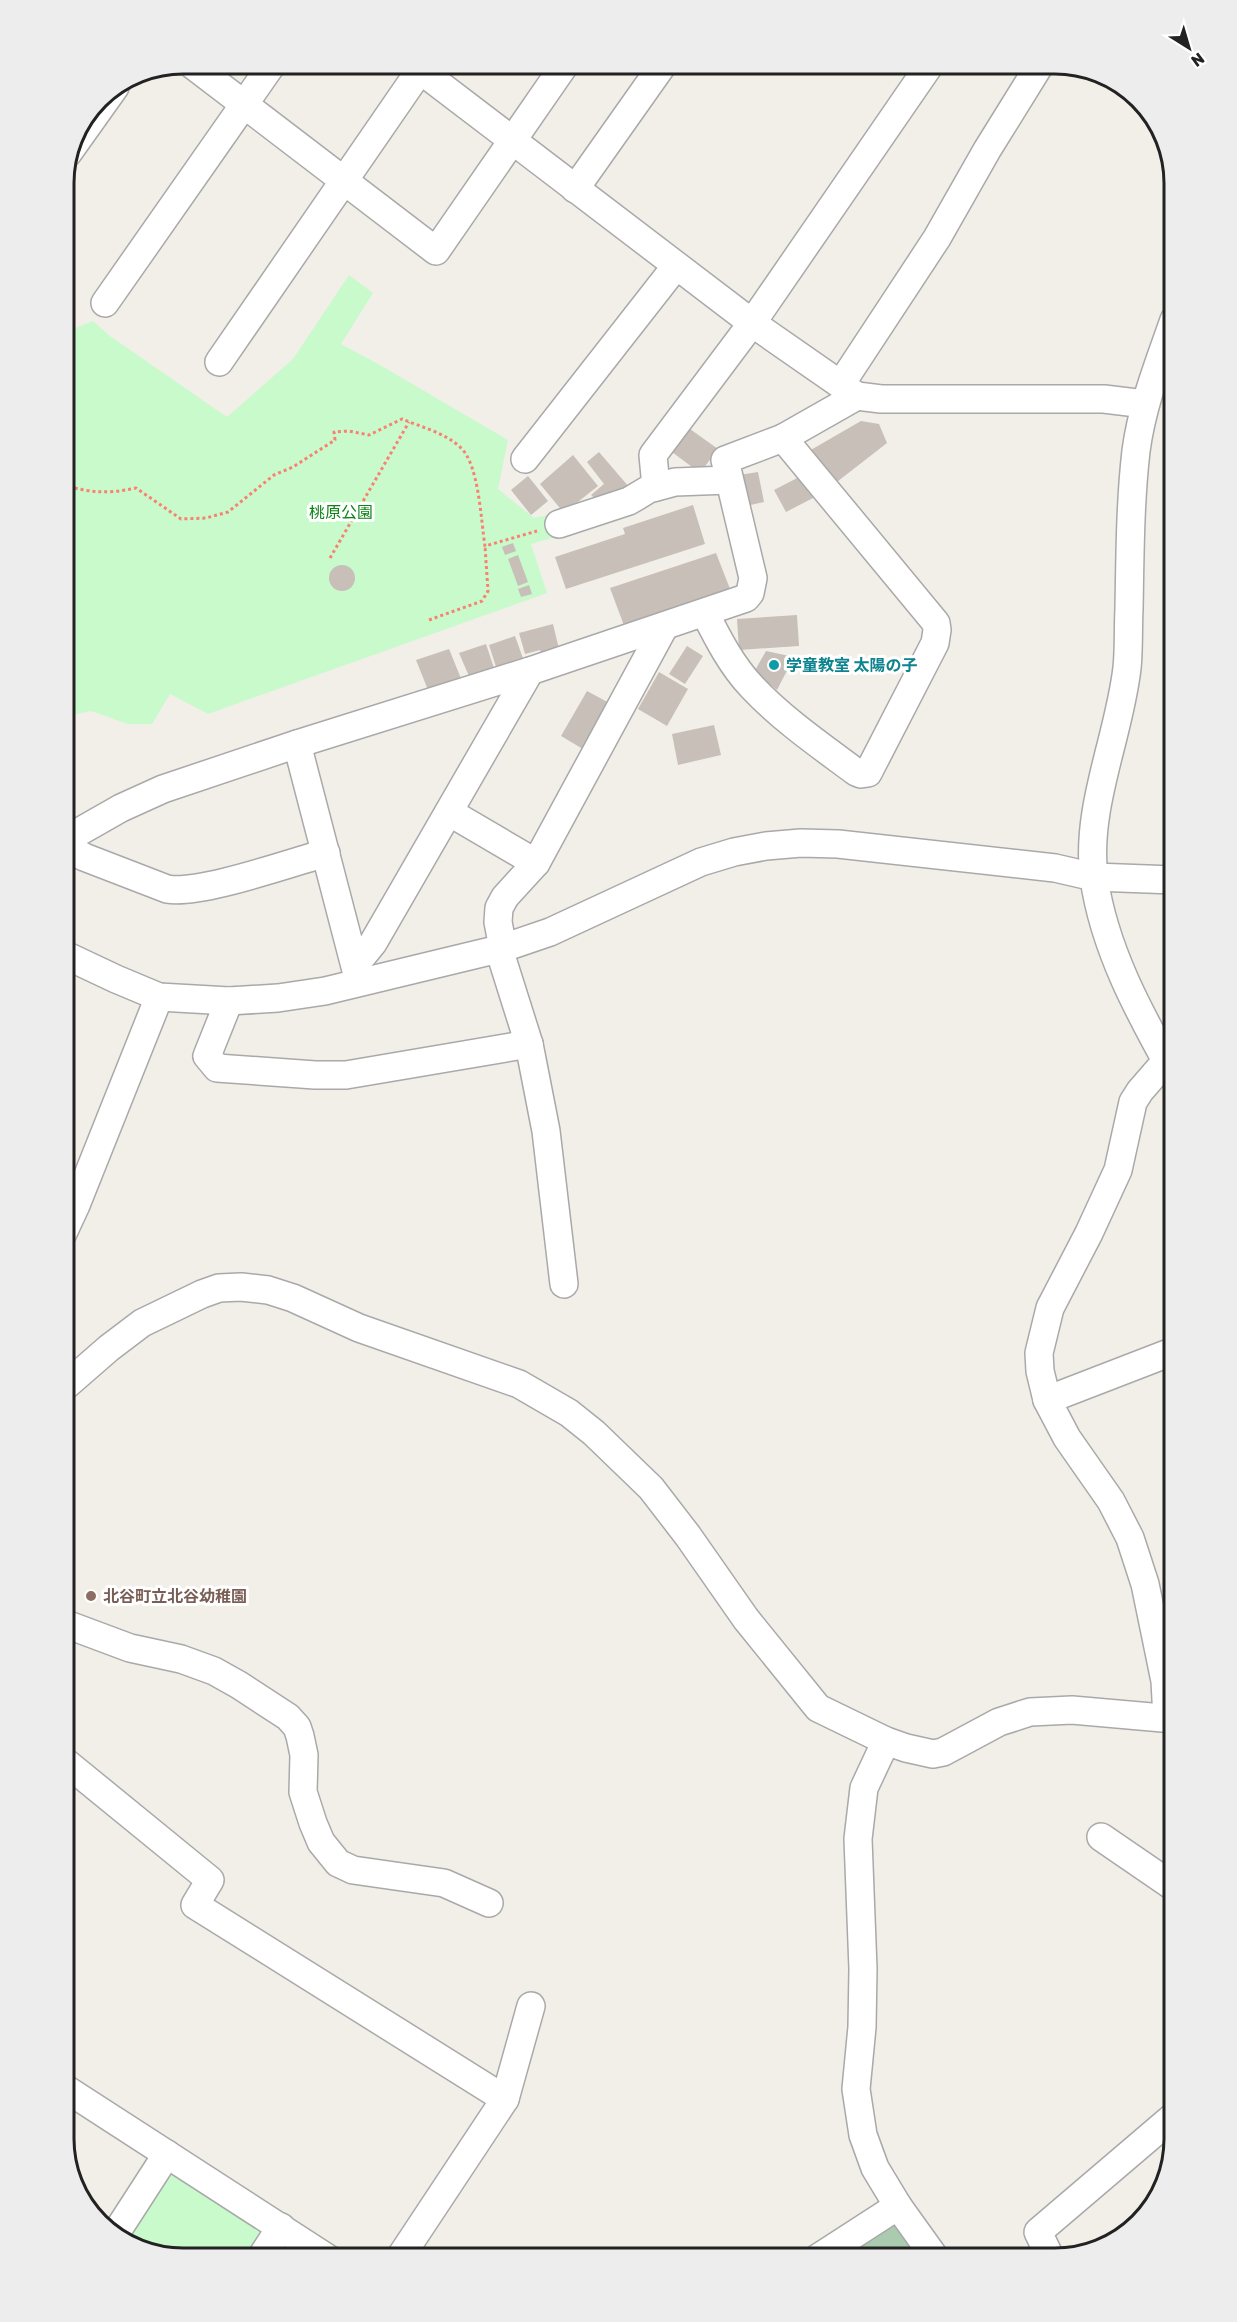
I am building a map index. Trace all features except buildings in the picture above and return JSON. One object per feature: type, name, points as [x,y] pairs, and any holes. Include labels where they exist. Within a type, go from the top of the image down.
[{"type":"street","points":[[204,74],[436,251],[558,74]]},
{"type":"street","points":[[105,303],[265,74]]},
{"type":"street","points":[[219,362],[344,181],[413,74]]},
{"type":"street","points":[[430,74],[512,141],[676,266],[752,323],[849,390],[881,399],[1104,399],[1145,404]]},
{"type":"street","points":[[575,189],[656,74]]},
{"type":"street","points":[[656,487],[653,455],[752,323],[923,74]]},
{"type":"street","points":[[74,836],[122,808],[163,789],[297,744],[530,671],[746,598],[753,587],[753,578],[725,460],[783,438],[849,390],[1034,74]]},
{"type":"street","points":[[525,459],[676,266]]},
{"type":"street","points":[[1164,349],[1145,404],[1136,449],[1132,490],[1127,668],[1094,827],[1094,877],[1104,927],[1114,957],[1164,1056]]},
{"type":"street","points":[[705,613],[719,640],[752,687],[808,736],[856,772],[861,774],[868,772],[935,643],[936,623],[783,438]]},
{"type":"street","points":[[559,524],[629,501],[656,487],[675,482],[729,480]]},
{"type":"street","points":[[564,1284],[546,1131],[529,1044],[501,949],[499,908],[505,897],[536,863],[664,627]]},
{"type":"street","points":[[357,973],[530,671]]},
{"type":"street","points":[[297,744],[357,973]]},
{"type":"street","points":[[449,812],[536,863]]},
{"type":"street","points":[[74,959],[116,980],[159,997],[229,1001],[278,998],[324,991],[357,973],[501,949],[550,932],[701,862],[734,852],[766,846],[838,843],[1055,868],[1094,877],[1164,880]]},
{"type":"street","points":[[74,850],[84,857],[174,890],[208,885],[326,853]]},
{"type":"street","points":[[74,1209],[159,997]]},
{"type":"street","points":[[229,1001],[207,1056],[217,1068],[346,1075],[529,1044]]},
{"type":"street","points":[[1164,1073],[1140,1091],[1133,1102],[1118,1170],[1089,1233],[1050,1308],[1039,1353],[1047,1400],[1067,1438],[1111,1501],[1130,1538],[1145,1584],[1164,1676]]},
{"type":"street","points":[[74,1379],[142,1323],[202,1294],[219,1288],[241,1287],[268,1290],[293,1298],[359,1328],[519,1384],[569,1413],[594,1432],[651,1488],[746,1619],[818,1708],[886,1741],[933,1754],[943,1752],[999,1722],[1029,1712],[1072,1710],[1164,1718]]},
{"type":"street","points":[[1047,1400],[1164,1355]]},
{"type":"street","points":[[74,1627],[130,1648],[181,1659],[214,1671],[288,1717],[297,1727],[300,1736],[304,1755],[303,1792],[313,1823],[321,1842],[338,1863],[353,1870],[444,1883],[489,1903]]},
{"type":"street","points":[[886,1741],[864,1788],[858,1839],[863,1969],[862,2027],[856,2089],[863,2135],[875,2168],[898,2206],[928,2248]]},
{"type":"street","points":[[74,1769],[210,1880],[195,1905],[505,2099]]},
{"type":"street","points":[[1101,1837],[1164,1880]]},
{"type":"street","points":[[406,2248],[505,2099],[531,2006]]},
{"type":"street","points":[[74,2098],[167,2154],[312,2248]]},
{"type":"street","points":[[1046,2248],[1038,2232],[1164,2125]]},
{"type":"street","points":[[119,2228],[167,2154]]},
{"type":"street","points":[[833,2248],[898,2206]]},
{"type":"street","points":[[267,2248],[281,2227]]},
{"type":"path","points":[[74,488],[110,493],[136,488],[181,519],[206,518],[228,512],[274,475],[293,467],[335,440],[334,432],[349,431],[369,435],[402,419],[442,436],[462,448],[478,482],[478,505],[485,546],[488,591],[482,601],[429,620]]},
{"type":"path","points":[[330,558],[410,422]]},
{"type":"path","points":[[485,546],[559,524]]},
{"type":"green space","name":"桃原公園","points":[[349,275],[373,293],[341,344],[508,440],[498,489],[534,518],[556,513],[562,535],[531,544],[547,593],[208,714],[170,694],[152,724],[128,724],[91,711],[74,715],[74,329],[93,321],[110,336],[227,417],[293,359]]},
{"type":"green space","points":[[168,2155],[281,2228],[267,2248],[175,2248],[147,2243],[120,2229]]},
{"type":"green space","points":[[898,2221],[918,2248],[855,2248]]},
{"type":"place","name":"学童教室 太陽の子","points":[[774,665]]},
{"type":"place","name":"北谷町立北谷幼稚園","points":[[91,1596]]}]
